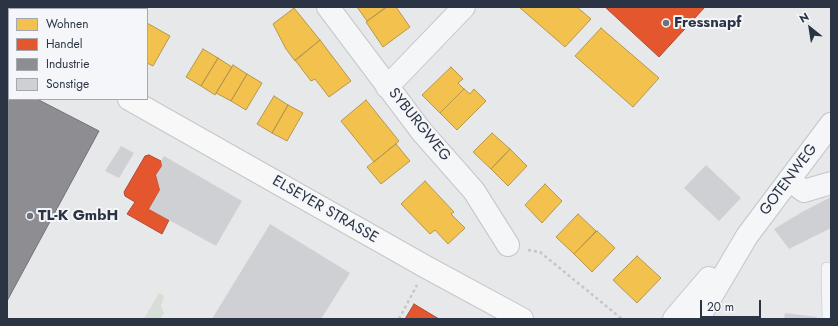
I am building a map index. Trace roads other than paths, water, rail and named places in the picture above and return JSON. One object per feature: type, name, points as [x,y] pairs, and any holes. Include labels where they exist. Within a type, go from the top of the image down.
[{"type":"main road","name":"ELSEYER STRASSE","points":[[131,100],[426,267],[522,319]]},
{"type":"street","name":"SYBURGWEG","points":[[328,7],[422,132],[474,191],[508,245]]},
{"type":"street","points":[[387,87],[464,7]]},
{"type":"street","name":"GOTENWEG","points":[[674,319],[747,236],[831,124]]},
{"type":"street","points":[[789,180],[804,191],[831,183]]},
{"type":"street","name":"GOTENWEG","points":[[698,319],[747,236]]},
{"type":"lane","points":[[827,268],[828,319]]},
{"type":"place","name":"Fressnapf","points":[[666,23]]},
{"type":"place","name":"TL-K GmbH","points":[[30,216]]}]
